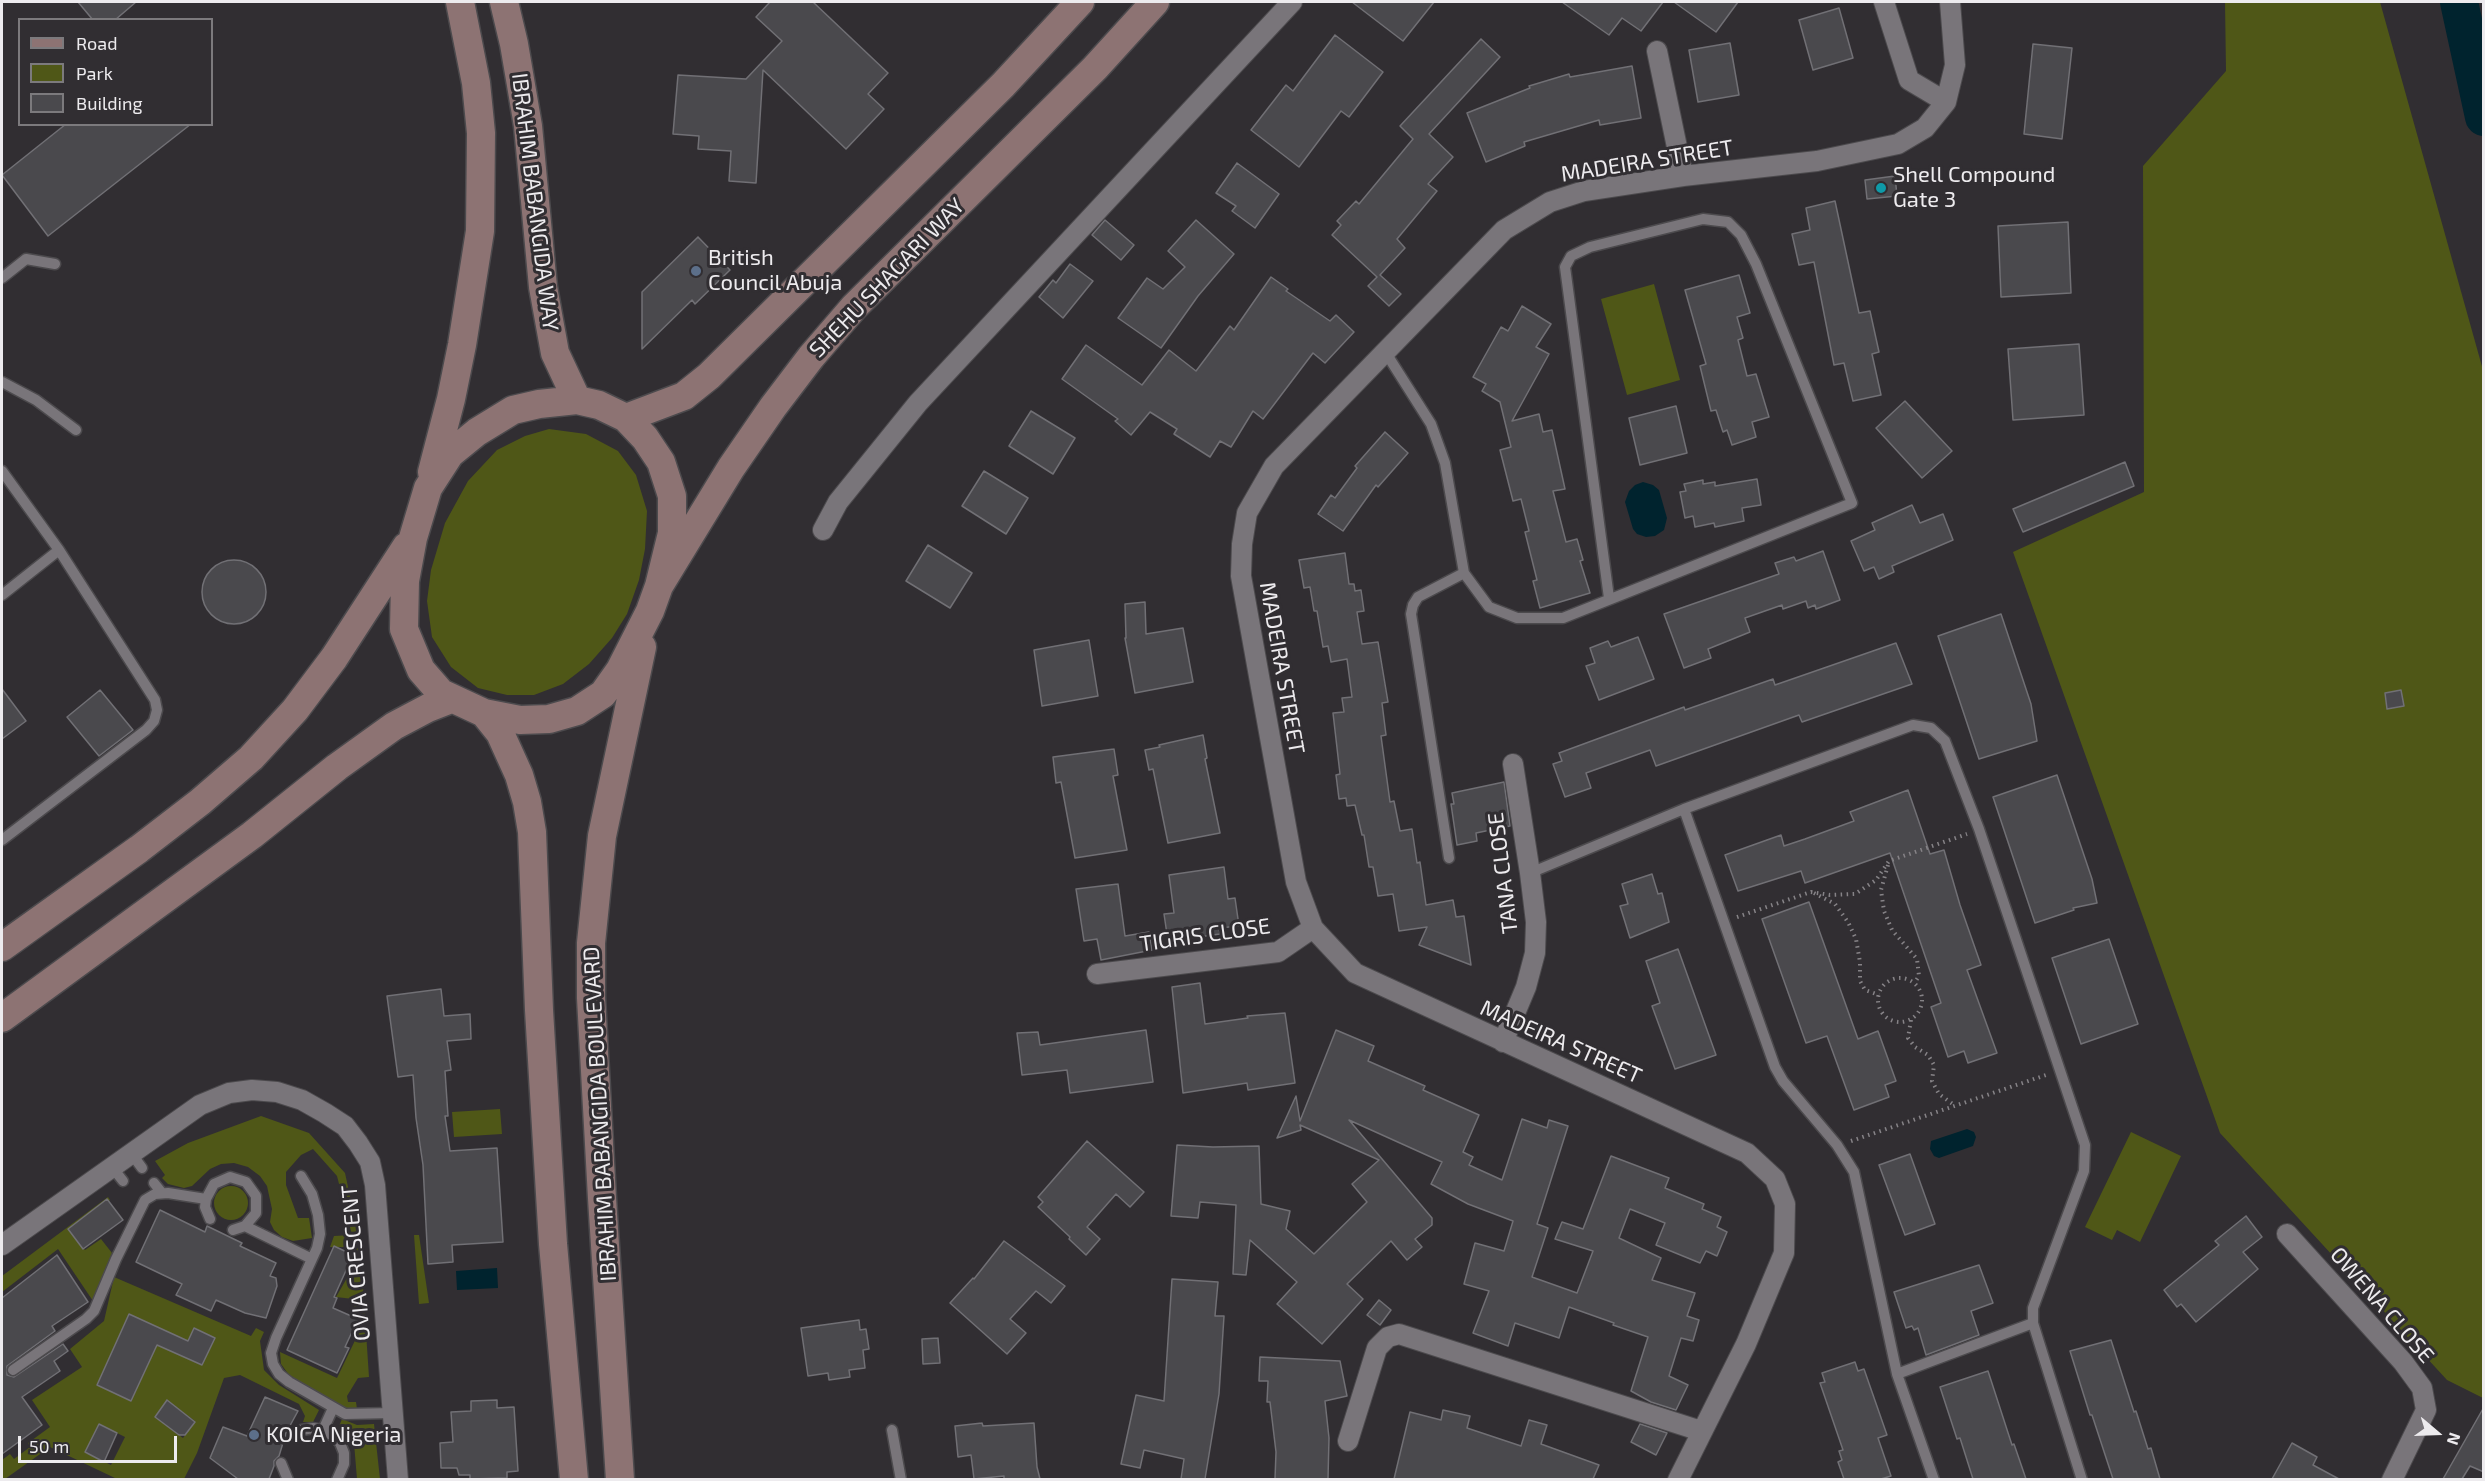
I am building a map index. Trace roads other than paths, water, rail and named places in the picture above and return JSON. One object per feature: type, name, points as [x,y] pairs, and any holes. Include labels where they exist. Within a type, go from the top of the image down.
[{"type":"main road","name":"IBRAHIM BABANGIDA WAY","points":[[428,488],[451,399],[474,280],[480,231],[481,133],[476,83],[460,2]]},
{"type":"main road","name":"IBRAHIM BABANGIDA WAY","points":[[504,2],[514,44],[528,126],[543,287],[555,353],[577,400]]},
{"type":"main road","points":[[626,418],[684,396],[709,376],[1003,85],[1080,2]]},
{"type":"main road","name":"SHEHU SHAGARI WAY","points":[[654,598],[731,468],[773,407],[818,349],[854,307],[1095,68],[1155,2]]},
{"type":"main road","points":[[577,400],[599,405],[626,418],[645,438],[661,462],[672,496],[672,533],[654,598],[620,670],[603,694],[577,711],[549,719],[520,720],[484,713],[441,693],[422,670],[404,629],[405,580],[413,538],[428,488],[450,454],[477,432],[513,410],[539,404],[577,400]]},
{"type":"main road","points":[[2,947],[139,849],[252,758],[295,710],[334,658],[413,538]]},
{"type":"main road","name":"IBRAHIM BABANGIDA BOULEVARD","points":[[620,1479],[591,998],[591,943],[602,836],[654,598]]},
{"type":"main road","points":[[2,1018],[252,835],[337,767],[394,726],[428,708],[452,699]]},
{"type":"main road","points":[[484,713],[500,733],[519,775],[532,832],[539,1010],[553,1244],[574,1479]]},
{"type":"street","points":[[823,530],[838,502],[918,403],[1292,2]]},
{"type":"street","points":[[1884,2],[1909,80],[1946,102]]},
{"type":"street","name":"MADEIRA STREET","points":[[1678,1479],[1746,1344],[1784,1253],[1785,1204],[1775,1179],[1747,1153],[1355,973],[1313,928],[1296,882],[1241,576],[1242,544],[1247,513],[1274,466],[1504,231],[1550,202],[1584,191],[1683,176],[1817,161],[1898,144],[1925,128],[1946,102],[1955,64],[1950,2]]},
{"type":"street","points":[[1657,51],[1683,176]]},
{"type":"street","name":"TANA CLOSE","points":[[1503,1042],[1526,987],[1535,953],[1536,922],[1513,765]]},
{"type":"street","name":"TIGRIS CLOSE","points":[[1097,974],[1278,952],[1313,928]]},
{"type":"street","name":"OVIA CRESCENT","points":[[2,1245],[118,1174],[200,1105],[229,1093],[252,1090],[277,1092],[302,1100],[345,1126],[370,1162],[375,1185],[398,1479]]},
{"type":"street","name":"OWENA CLOSE","points":[[2287,1234],[2403,1362],[2422,1388],[2426,1410],[2392,1479]]},
{"type":"street","points":[[1348,1441],[1377,1348],[1388,1337],[1399,1334],[1701,1431]]},
{"type":"lane","points":[[1386,353],[1431,424],[1444,463],[1464,573],[1489,607],[1517,618],[1563,618],[1852,503],[1756,264],[1741,235],[1728,222],[1703,219],[1590,247],[1571,256],[1565,267],[1609,598]]},
{"type":"lane","points":[[2,278],[26,259],[55,264]]},
{"type":"lane","points":[[2,382],[36,400],[76,430]]},
{"type":"lane","points":[[2,471],[59,550],[155,700],[157,710],[154,721],[146,730],[2,840]]},
{"type":"lane","points":[[2,595],[59,550]]},
{"type":"lane","points":[[1449,858],[1411,614],[1418,597],[1464,573]]},
{"type":"lane","points":[[1530,873],[1684,810],[1913,725],[1931,728],[1945,741],[1979,829],[2085,1144],[2084,1171],[2033,1308],[2033,1323],[2082,1479]]},
{"type":"lane","points":[[1684,810],[1775,1066],[1783,1081],[1837,1145],[1854,1172],[1897,1374],[1934,1479]]},
{"type":"lane","points":[[301,1176],[312,1194],[320,1234],[312,1259],[276,1338],[272,1353],[273,1364],[279,1374],[289,1382],[333,1408],[354,1415],[393,1413]]},
{"type":"lane","points":[[210,1219],[205,1207],[206,1199],[214,1184],[230,1177],[246,1182],[256,1196],[257,1204],[251,1220],[245,1226],[232,1230]]},
{"type":"lane","points":[[154,1183],[162,1193]]},
{"type":"lane","points":[[13,1370],[94,1311],[138,1201],[162,1193],[206,1199]]},
{"type":"lane","points":[[245,1226],[312,1259]]},
{"type":"lane","points":[[1897,1374],[2033,1323]]},
{"type":"lane","points":[[323,1430],[333,1408]]},
{"type":"lane","points":[[293,1436],[302,1430],[313,1428],[323,1430],[333,1436],[344,1453],[344,1464],[337,1479]]},
{"type":"lane","points":[[892,1430],[901,1479]]},
{"type":"lane","points":[[281,1463],[288,1479]]},
{"type":"water","points":[[1643,482],[1659,490],[1667,518],[1664,530],[1655,536],[1646,537],[1637,534],[1633,529],[1625,502],[1629,491],[1635,485]]},
{"type":"water","points":[[1967,1129],[1974,1132],[1976,1137],[1973,1146],[1939,1158],[1934,1156],[1930,1149],[1931,1141]]},
{"type":"water","points":[[497,1268],[498,1288],[457,1290],[456,1271]]},
{"type":"waterway","points":[[2459,2],[2484,117]]},
{"type":"place","name":"Shell Compound Gate 3","points":[[1881,188]]},
{"type":"place","name":"British Council Abuja","points":[[696,271]]},
{"type":"place","name":"KOICA Nigeria","points":[[254,1435]]}]
